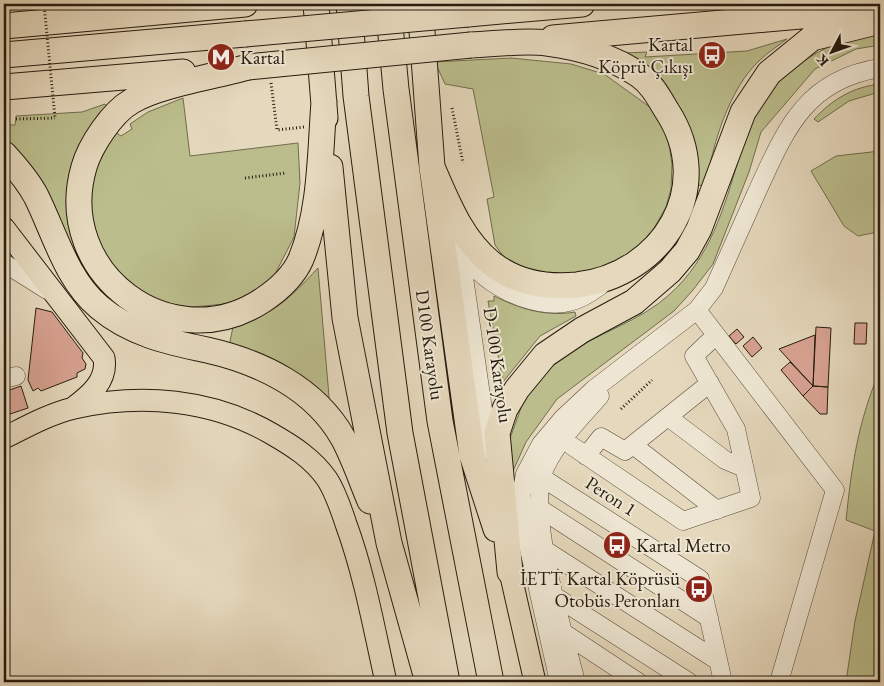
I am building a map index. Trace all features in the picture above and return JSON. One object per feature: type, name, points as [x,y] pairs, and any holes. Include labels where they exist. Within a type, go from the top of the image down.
[{"type":"highway","points":[[4,26],[243,4]]},
{"type":"highway","points":[[316,4],[345,318],[389,543],[428,682]]},
{"type":"highway","points":[[349,4],[356,96],[400,433],[447,682]]},
{"type":"highway","name":"D100 Karayolu","points":[[388,4],[396,89],[440,421],[492,682]]},
{"type":"highway","points":[[420,4],[432,168],[472,455],[510,572]]},
{"type":"highway","points":[[4,55],[582,4]]},
{"type":"highway","points":[[4,87],[259,71],[471,45],[880,9]]},
{"type":"highway","points":[[510,572],[497,433],[505,409],[517,389],[545,355],[582,330],[634,302],[670,271],[688,250],[699,229],[743,112],[769,73],[812,38],[880,21]]},
{"type":"highway","points":[[432,168],[455,219],[467,237],[490,263],[536,286],[560,287],[598,282],[640,262],[665,238],[681,205],[686,174],[684,145],[671,117],[653,89],[640,76],[612,60],[546,43],[471,45]]},
{"type":"highway","points":[[259,71],[152,93],[131,101],[97,137],[87,156],[79,193],[84,238],[102,273],[119,292],[144,308],[174,317],[195,320],[223,317],[240,312],[275,292],[300,260],[307,240],[317,197],[324,102]]},
{"type":"highway","points":[[4,154],[35,195],[78,284],[99,307],[126,326],[155,339],[255,364],[288,381],[315,404],[343,438],[389,543]]},
{"type":"main road","points":[[4,228],[104,362],[100,382],[73,409]]},
{"type":"main road","points":[[4,438],[34,423],[73,409],[148,400],[202,406],[230,414],[256,425],[301,452],[328,480],[340,506],[361,563],[386,682]]},
{"type":"main road","points":[[510,572],[535,682]]},
{"type":"street","points":[[573,681],[522,518],[521,494],[525,474],[541,444],[563,418],[594,389],[696,310],[714,288],[790,122],[827,87],[847,76],[880,68]]},
{"type":"street","points":[[4,263],[56,297]]},
{"type":"street","points":[[696,310],[835,490],[779,682]]},
{"type":"street","points":[[710,383],[625,452],[601,437],[579,451],[683,521],[751,498],[736,429],[710,383],[694,356],[715,336]]},
{"type":"street","points":[[573,681],[545,550],[539,508],[541,477],[547,462],[581,418],[609,386],[645,351]]},
{"type":"street","points":[[668,417],[725,460],[744,468]]},
{"type":"street","points":[[633,445],[717,510]]},
{"type":"street","name":"Peron 1","points":[[541,477],[700,579],[723,682]]},
{"type":"street","points":[[539,508],[709,618]]},
{"type":"street","points":[[545,550],[718,661]]},
{"type":"street","points":[[556,597],[689,682]]},
{"type":"street","points":[[564,633],[638,682]]},
{"type":"path","points":[[16,120],[55,118],[44,4]]},
{"type":"path","points":[[259,71],[277,130],[304,127]]},
{"type":"path","points":[[452,108],[463,163]]},
{"type":"path","points":[[245,178],[286,173]]},
{"type":"path","points":[[621,409],[652,380]]},
{"type":"green space","points":[[880,29],[880,45],[856,49],[815,69],[761,132],[749,172],[713,264],[693,290],[674,311],[557,399],[526,442],[513,471],[508,469],[508,444],[522,405],[520,401],[541,377],[578,348],[658,304],[684,280],[696,265],[721,214],[749,122],[765,95],[793,68],[826,48],[861,34]]},
{"type":"green space","points":[[787,39],[760,60],[739,86],[718,136],[706,186],[697,185],[692,146],[624,53],[647,52],[645,57],[747,51]]},
{"type":"green space","points":[[511,58],[571,64],[604,74],[654,110],[668,138],[672,164],[671,189],[666,207],[653,230],[638,246],[619,260],[577,279],[545,278],[504,257],[495,245],[487,199],[494,197],[473,89],[445,84],[435,62]]},
{"type":"green space","points":[[880,84],[880,122],[876,93],[849,101],[818,122],[814,119],[844,95],[861,88]]},
{"type":"green space","points":[[183,98],[190,156],[298,143],[300,183],[294,237],[273,278],[254,293],[226,304],[179,308],[139,295],[111,275],[96,241],[89,210],[93,174],[115,132],[121,136],[132,129],[130,124],[148,112]]},
{"type":"green space","points":[[105,104],[109,109],[77,245],[71,248],[39,183],[4,141],[4,131],[8,125],[15,125],[16,116],[82,112]]},
{"type":"green space","points":[[880,151],[880,248],[878,232],[858,236],[844,226],[811,171],[836,156]]},
{"type":"green space","points":[[318,268],[330,408],[302,376],[258,354],[229,346],[233,327],[260,317],[270,311],[289,297]]},
{"type":"green space","points":[[494,296],[533,311],[543,313],[575,312],[576,316],[540,336],[503,382],[488,301],[494,301]]},
{"type":"green space","points":[[880,370],[880,682],[846,682],[855,621],[875,531],[846,520],[861,426]]},
{"type":"building","points":[[36,308],[52,312],[83,353],[82,358],[86,364],[85,369],[77,373],[77,377],[41,391],[38,388],[33,391],[28,380]]},
{"type":"building","points":[[855,323],[867,323],[866,344],[854,344]]},
{"type":"building","points":[[816,327],[831,328],[828,387],[813,386]]},
{"type":"building","points":[[737,329],[744,337],[736,344],[729,336]]},
{"type":"building","points":[[815,335],[813,386],[779,349]]},
{"type":"building","points":[[753,337],[762,348],[752,357],[743,346]]},
{"type":"building","points":[[790,362],[813,386],[803,396],[781,370]]},
{"type":"building","points":[[21,386],[28,408],[4,416],[4,392]]},
{"type":"building","points":[[813,386],[828,387],[827,414],[820,414],[803,396]]},
{"type":"place","name":"Kartal Köprü Çıkışı","points":[[712,55]]},
{"type":"place","name":"Kartal","points":[[221,57]]},
{"type":"place","name":"Kartal Metro","points":[[617,545]]},
{"type":"place","name":"İETT Kartal Köprüsü Otobüs Peronları","points":[[699,589]]}]
